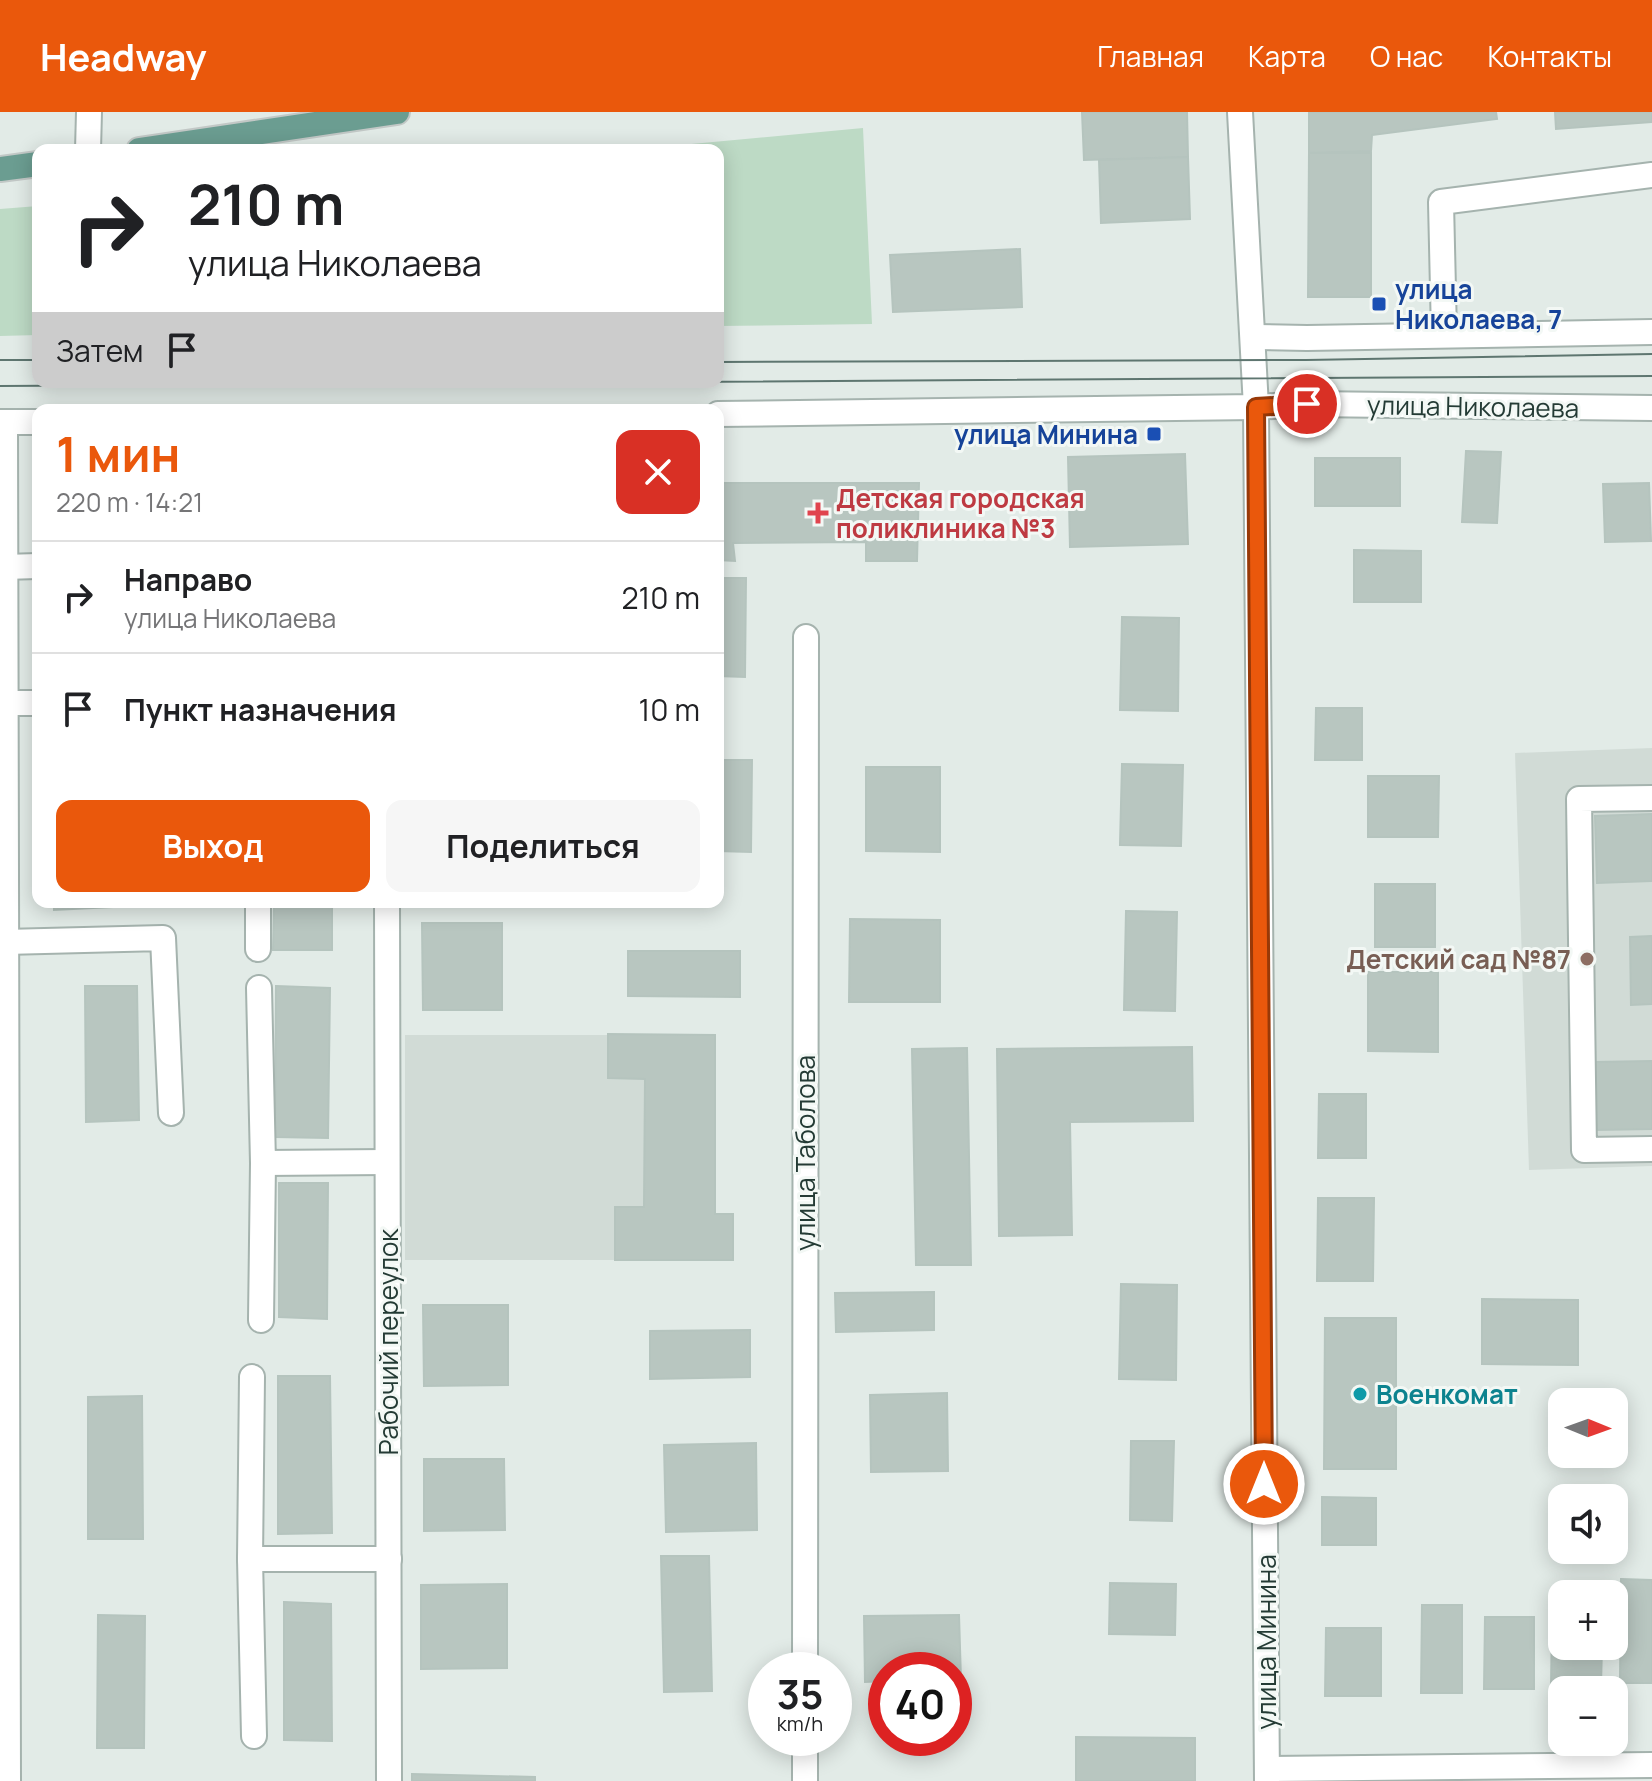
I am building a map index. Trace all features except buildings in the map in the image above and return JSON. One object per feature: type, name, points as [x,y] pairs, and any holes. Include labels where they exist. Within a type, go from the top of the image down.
[{"type":"main road","points":[[180,144],[397,112]]},
{"type":"main road","points":[[0,169],[32,165]]},
{"type":"street","points":[[88,144],[89,112]]},
{"type":"street","name":"улица Минина","points":[[1240,112],[1256,407],[1267,1775]]},
{"type":"street","points":[[1444,334],[1441,202],[1652,175]]},
{"type":"street","points":[[1254,337],[1652,332]]},
{"type":"street","name":"улица Николаева","points":[[724,414],[1307,404],[1652,408]]},
{"type":"street","points":[[8,1781],[2,422],[32,422]]},
{"type":"street","points":[[4,567],[32,566]]},
{"type":"street","name":"улица Таболова","points":[[805,1652],[806,637]]},
{"type":"street","points":[[4,703],[32,703]]},
{"type":"street","points":[[1652,798],[1579,799],[1584,1150],[1652,1149]]},
{"type":"street","points":[[258,908],[258,949]]},
{"type":"street","name":"Рабочий переулок","points":[[387,908],[389,1781]]},
{"type":"street","points":[[5,942],[163,938],[171,1113]]},
{"type":"street","points":[[259,988],[263,1163],[261,1320]]},
{"type":"street","points":[[263,1163],[387,1162]]},
{"type":"street","points":[[252,1377],[250,1559],[254,1736]]},
{"type":"street","points":[[250,1559],[389,1559]]},
{"type":"street","points":[[805,1756],[805,1781]]},
{"type":"street","points":[[1267,1775],[1652,1765]]},
{"type":"shaded area","name":"Детский сад №87","points":[[1652,748],[1652,1166],[1529,1170],[1515,753]]},
{"type":"shaded area","points":[[405,1035],[715,1035],[715,1260],[405,1260]]},
{"type":"green space","points":[[863,128],[872,324],[724,326],[724,144],[691,144]]},
{"type":"green space","points":[[32,206],[32,335],[0,336],[0,209]]},
{"type":"tram line","points":[[724,362],[1306,360],[1652,354]]},
{"type":"tram line","points":[[0,360],[32,360]]},
{"type":"tram line","points":[[724,382],[1652,376]]},
{"type":"tram line","points":[[0,386],[32,386]]},
{"type":"place","name":"улица Николаева, 7","points":[[1379,304]]},
{"type":"place","name":"улица Минина","points":[[1154,434]]},
{"type":"place","name":"Детская городская поликлиника №3","points":[[818,513]]},
{"type":"place","name":"Детский сад №87","points":[[1587,959]]},
{"type":"place","name":"Военкомат","points":[[1360,1394]]},
{"type":"route","points":[[1264,1484],[1256,407],[1307,404]]}]
